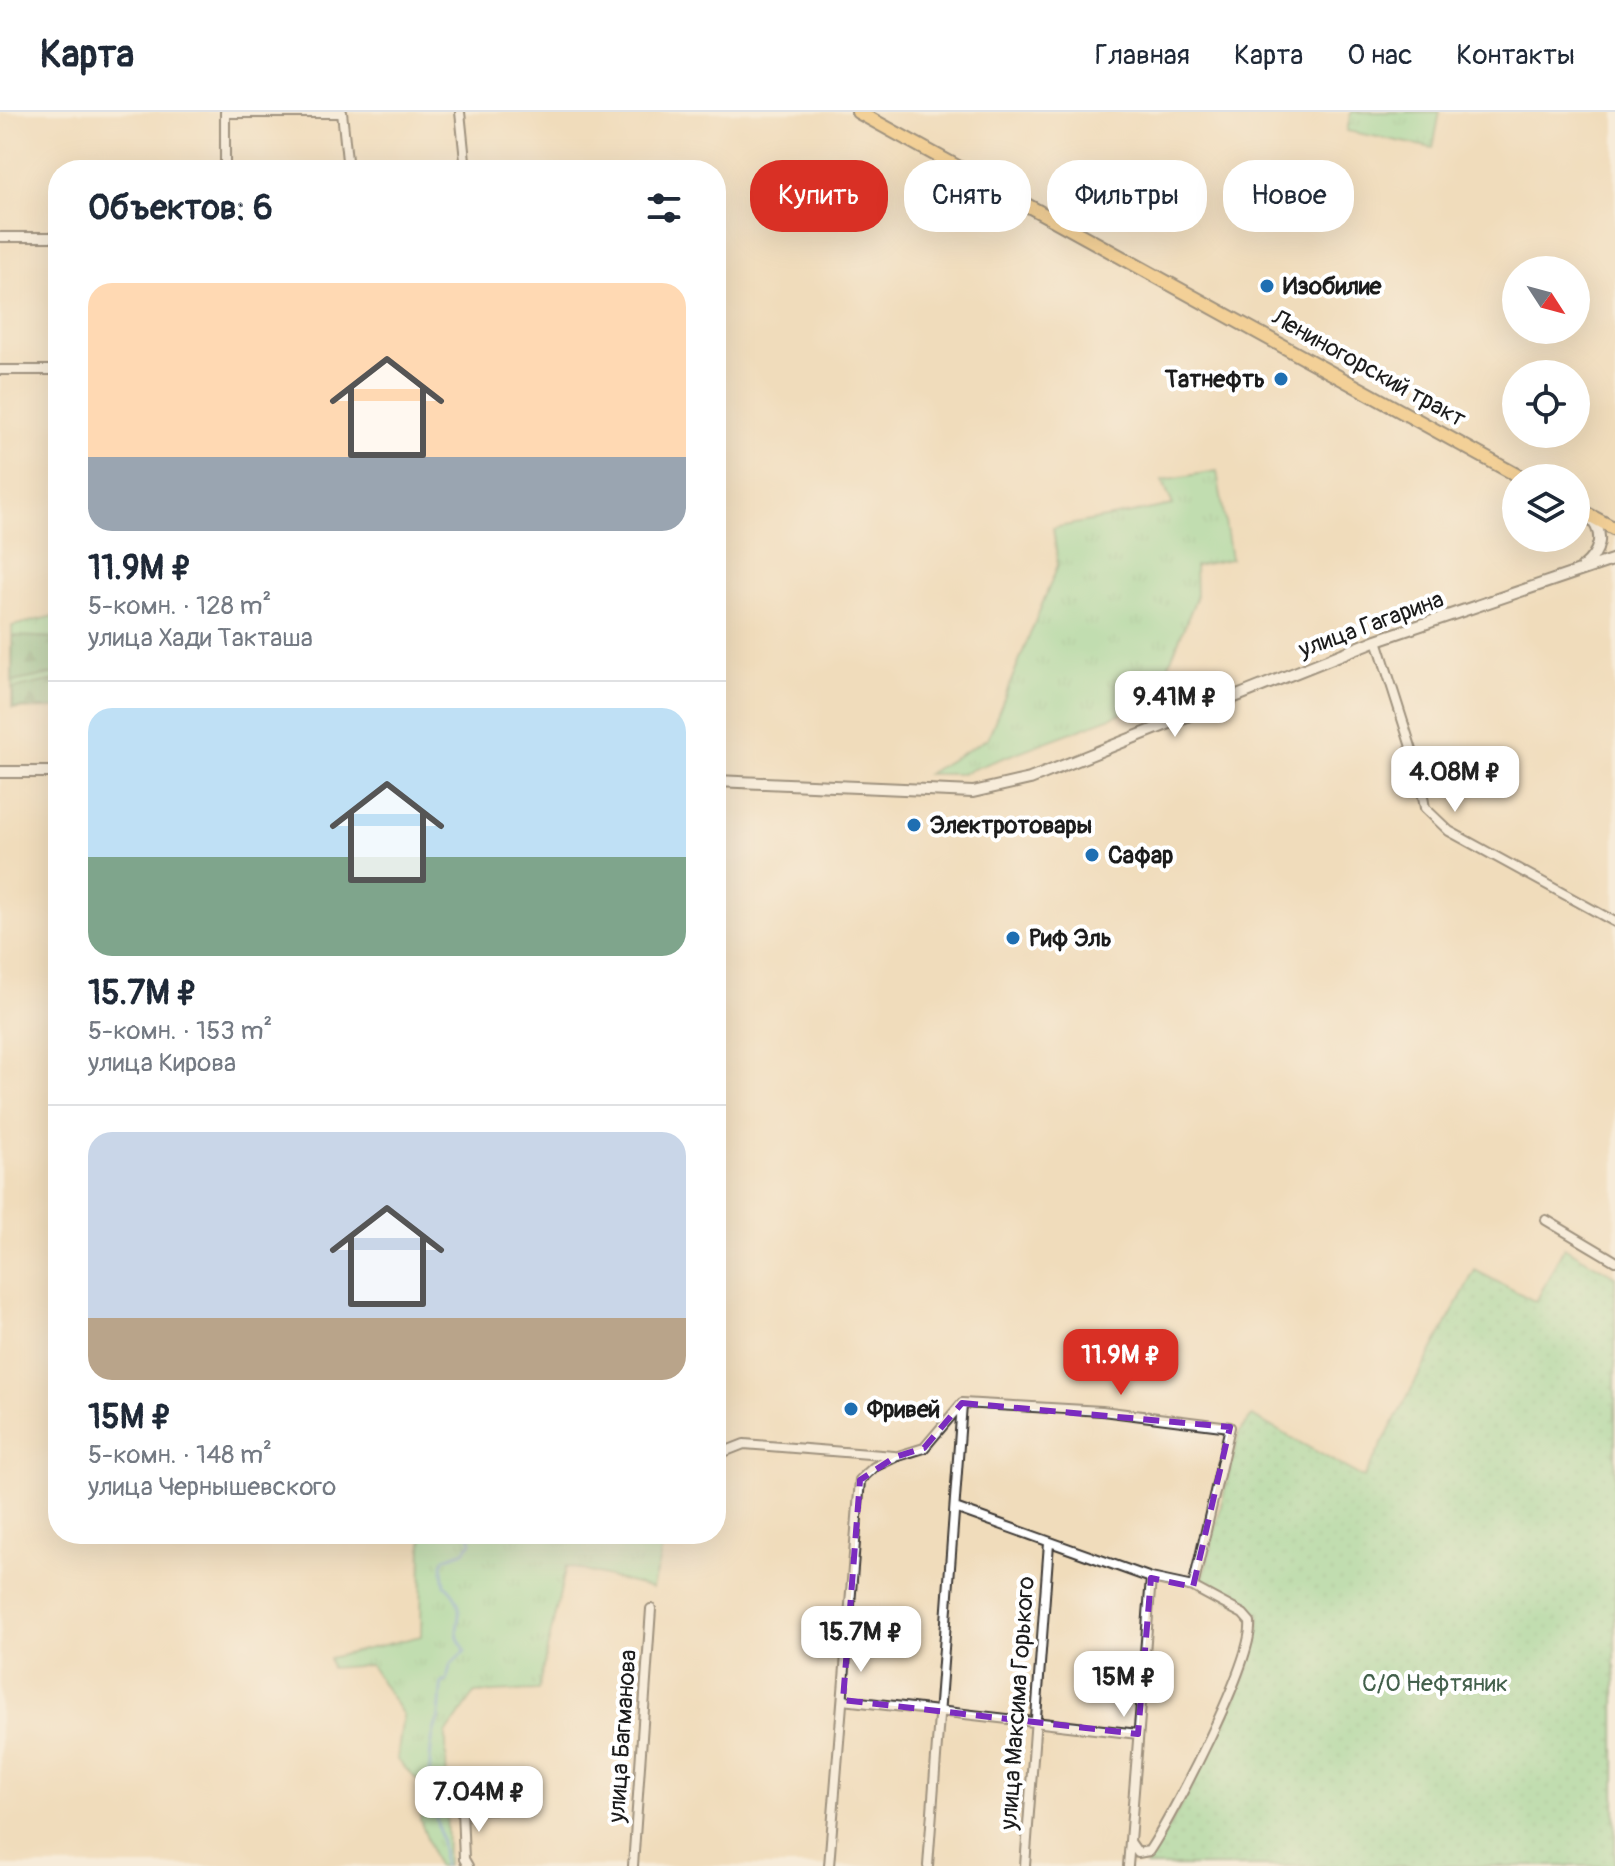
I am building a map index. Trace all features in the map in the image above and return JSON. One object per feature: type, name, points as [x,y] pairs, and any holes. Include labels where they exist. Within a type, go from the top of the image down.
[{"type":"main road","name":"Лениногорский тракт","points":[[858,112],[1502,467]]},
{"type":"main road","points":[[1590,515],[1615,529]]},
{"type":"street","points":[[225,160],[225,112],[342,112],[347,160]]},
{"type":"street","points":[[460,112],[465,160]]},
{"type":"street","points":[[0,237],[48,237]]},
{"type":"street","points":[[0,370],[48,370]]},
{"type":"street","points":[[1575,572],[1592,558],[1600,542],[1599,529],[1590,520]]},
{"type":"street","name":"улица Гагарина","points":[[726,781],[973,792],[1030,779],[1377,640],[1615,559]]},
{"type":"street","points":[[1377,640],[1418,769],[1425,808],[1449,831],[1615,922]]},
{"type":"street","points":[[0,772],[48,772]]},
{"type":"street","points":[[1546,1220],[1615,1261]]},
{"type":"street","points":[[829,1866],[860,1480],[874,1467],[924,1448],[962,1403]]},
{"type":"street","points":[[928,1866],[962,1403]]},
{"type":"street","points":[[962,1403],[1102,1411],[1230,1427],[1193,1587]]},
{"type":"street","points":[[726,1451],[744,1444],[895,1457]]},
{"type":"street","points":[[955,1508],[1151,1578],[1193,1587],[1247,1617],[1250,1637],[1237,1677],[1176,1806],[1146,1854],[1138,1853],[1131,1843]]},
{"type":"street","name":"улица Максима Горького","points":[[1025,1866],[1049,1543]]},
{"type":"street","points":[[1128,1866],[1151,1578]]},
{"type":"street","name":"улица Багманова","points":[[633,1866],[651,1609]]},
{"type":"street","points":[[843,1700],[1138,1734]]},
{"type":"street","points":[[468,1866],[464,1859],[462,1809],[495,1809]]},
{"type":"highlighted area","points":[[962,1403],[1230,1427],[1193,1587],[1151,1578],[1138,1734],[843,1700],[860,1480],[895,1457],[924,1448]]},
{"type":"green space","points":[[1351,112],[1440,112],[1433,148],[1347,131]]},
{"type":"green space","points":[[1217,471],[1231,559],[1195,566],[1196,598],[1168,667],[1176,693],[960,774],[927,774],[988,738],[1058,565],[1053,528],[1173,505],[1162,480]]},
{"type":"green space","points":[[48,617],[48,708],[12,709],[12,626]]},
{"type":"green space","points":[[13,636],[48,638],[48,675],[12,682]]},
{"type":"green space","points":[[48,681],[48,708],[13,708],[13,689]]},
{"type":"green space","name":"С/О Нефтяник","points":[[1564,1247],[1615,1276],[1615,1866],[1146,1866],[1216,1741],[1248,1668],[1257,1638],[1259,1614],[1201,1586],[1239,1433],[1252,1416],[1364,1478],[1475,1270],[1536,1302]]},
{"type":"green space","points":[[422,1544],[663,1544],[652,1588],[566,1566],[538,1690],[475,1693],[446,1734],[447,1866],[437,1866],[420,1820],[424,1801],[422,1785],[397,1760],[403,1715],[370,1665],[331,1668],[329,1658],[421,1636]]},
{"type":"waterway","points":[[443,1866],[442,1844],[431,1791],[431,1748],[439,1718],[442,1683],[447,1681],[450,1666],[465,1651],[457,1634],[459,1608],[445,1585],[442,1564],[445,1558],[464,1551],[469,1544]]},
{"type":"place","name":"Изобилие","points":[[1267,286]]},
{"type":"place","name":"Татнефть","points":[[1281,379]]},
{"type":"place","name":"Электротовары","points":[[914,825]]},
{"type":"place","name":"Сафар","points":[[1092,855]]},
{"type":"place","name":"Риф Эль","points":[[1013,938]]},
{"type":"place","name":"Фривей","points":[[851,1409]]}]
